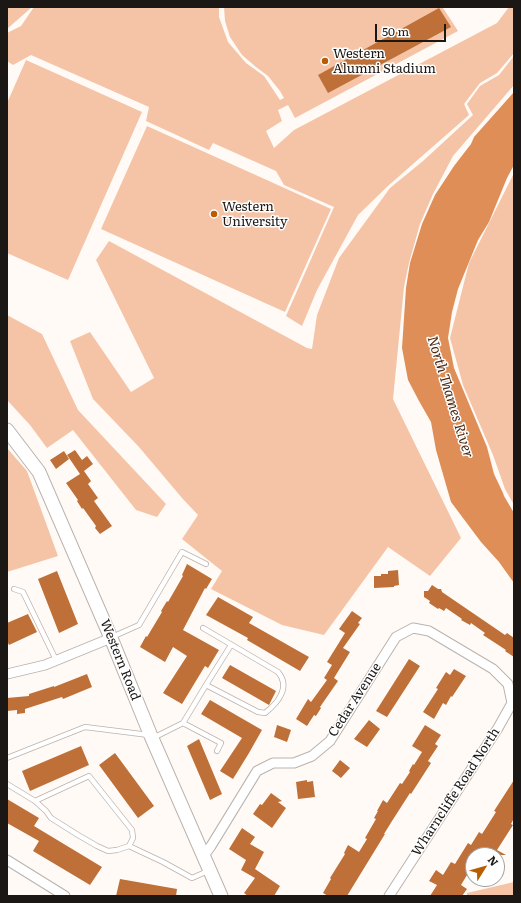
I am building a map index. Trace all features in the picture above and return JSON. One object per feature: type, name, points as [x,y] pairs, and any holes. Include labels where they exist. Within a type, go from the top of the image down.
[{"type":"main road","name":"Western Road","points":[[7,430],[39,472],[221,896]]},
{"type":"street","name":"Cedar Avenue","points":[[203,857],[257,771],[273,763],[294,763],[312,756],[330,741],[396,637],[413,628],[429,630],[493,670],[508,684]]},
{"type":"street","points":[[7,674],[44,665],[111,638]]},
{"type":"street","name":"Wharncliffe Road North","points":[[389,896],[494,734],[512,703],[508,684]]},
{"type":"street","points":[[7,860],[65,896]]},
{"type":"lane","points":[[111,638],[139,625],[182,552],[206,564]]},
{"type":"lane","points":[[14,589],[23,592],[56,660]]},
{"type":"lane","points":[[203,628],[278,672],[282,677],[284,685],[283,693],[272,708],[265,713],[258,712],[206,685]]},
{"type":"lane","points":[[7,758],[85,727],[152,737],[183,723],[231,645]]},
{"type":"lane","points":[[183,723],[221,743],[217,751]]},
{"type":"lane","points":[[35,801],[89,776],[132,830],[133,838],[129,846]]},
{"type":"lane","points":[[7,784],[35,801],[51,818],[108,851],[129,846],[192,878],[209,870]]},
{"type":"shaded area","points":[[7,7],[32,7],[7,29]]},
{"type":"shaded area","points":[[34,7],[219,7],[219,17],[228,42],[246,63],[264,76],[280,100],[284,98],[280,91],[268,76],[242,55],[230,37],[225,21],[224,7],[443,7],[458,31],[295,118],[288,105],[278,110],[282,121],[266,131],[274,148],[294,130],[497,23],[509,7],[514,7],[514,53],[497,73],[480,83],[464,104],[469,115],[389,185],[358,215],[317,290],[302,326],[286,316],[334,207],[284,185],[276,171],[213,143],[209,150],[146,121],[149,107],[31,55],[13,65],[7,61],[7,33],[21,26]]},
{"type":"shaded area","points":[[514,56],[514,85],[453,156],[433,194],[420,224],[404,287],[393,399],[461,538],[430,576],[388,547],[324,635],[282,625],[211,589],[222,571],[182,539],[198,515],[139,447],[93,399],[70,341],[90,332],[131,392],[154,378],[96,260],[109,241],[307,348],[312,349],[317,315],[339,258],[390,188],[423,161],[473,115],[467,104],[480,86],[499,75]]},
{"type":"shaded area","points":[[26,60],[142,112],[68,280],[7,253],[7,103]]},
{"type":"shaded area","points":[[147,126],[331,209],[285,312],[101,229]]},
{"type":"shaded area","points":[[514,173],[514,505],[505,489],[493,455],[463,385],[450,338],[469,263]]},
{"type":"shaded area","points":[[7,315],[42,334],[78,410],[166,504],[157,517],[136,510],[73,430],[47,448],[30,425],[7,400]]},
{"type":"shaded area","points":[[7,448],[27,471],[58,556],[7,572]]},
{"type":"shaded area","points":[[514,882],[514,896],[467,896],[467,893],[493,887],[505,887],[505,884]]},
{"type":"water","name":"North Thames River","points":[[514,92],[514,165],[489,222],[478,240],[458,289],[452,312],[448,338],[454,368],[487,447],[494,474],[514,513],[514,583],[451,502],[436,450],[431,422],[408,380],[402,348],[406,288],[410,263],[422,224],[435,195],[454,166],[471,144],[474,137]]},
{"type":"building","points":[[439,8],[451,27],[328,93],[318,75]]},
{"type":"building","points":[[75,450],[82,460],[87,456],[93,464],[84,471],[91,481],[88,484],[98,498],[94,501],[112,526],[100,534],[66,483],[80,474],[67,455]]},
{"type":"building","points":[[64,451],[69,459],[56,469],[50,460]]},
{"type":"building","points":[[187,564],[212,579],[206,589],[205,588],[183,630],[219,650],[208,668],[205,666],[182,704],[163,693],[187,656],[173,647],[165,662],[140,647],[183,576],[182,575]]},
{"type":"building","points":[[398,570],[399,585],[394,587],[374,588],[374,576],[381,576],[381,574],[388,574],[388,571]]},
{"type":"building","points":[[57,571],[78,624],[59,633],[38,579]]},
{"type":"building","points":[[432,585],[438,589],[441,589],[442,592],[505,635],[507,633],[514,638],[514,657],[483,635],[485,633],[471,623],[470,625],[461,620],[462,619],[446,608],[444,611],[429,603],[430,601],[424,597],[424,591],[428,591]]},
{"type":"building","points":[[218,597],[253,617],[249,623],[309,657],[300,671],[247,640],[248,638],[206,615]]},
{"type":"building","points":[[352,611],[362,618],[358,623],[360,624],[343,648],[350,652],[334,678],[338,681],[320,707],[321,708],[316,716],[314,715],[307,726],[296,719],[308,699],[311,702],[327,680],[324,678],[332,665],[327,662],[345,633],[339,629]]},
{"type":"building","points":[[28,614],[37,632],[9,645],[7,641],[7,623]]},
{"type":"building","points":[[409,659],[420,666],[387,717],[376,711]]},
{"type":"building","points":[[230,665],[276,691],[269,705],[222,678]]},
{"type":"building","points":[[454,669],[466,676],[446,705],[443,703],[434,719],[423,712],[438,689],[436,688],[446,672],[450,675]]},
{"type":"building","points":[[87,674],[92,687],[63,699],[62,697],[25,709],[25,713],[17,714],[17,710],[7,711],[7,698],[29,696],[29,694],[54,687]]},
{"type":"building","points":[[210,700],[262,730],[233,779],[220,771],[242,738],[201,714]]},
{"type":"building","points":[[369,720],[380,729],[367,747],[354,739]]},
{"type":"building","points":[[277,725],[291,730],[287,742],[274,737]]},
{"type":"building","points":[[425,725],[441,735],[435,744],[438,746],[428,761],[431,763],[392,821],[347,896],[328,896],[323,893],[331,879],[330,878],[345,854],[344,853],[348,845],[359,852],[367,839],[365,838],[376,819],[374,818],[383,800],[387,803],[400,783],[402,784],[410,772],[409,771],[413,764],[414,765],[422,752],[412,746]]},
{"type":"building","points":[[199,739],[222,794],[210,800],[187,746]]},
{"type":"building","points":[[81,746],[89,765],[30,791],[22,771]]},
{"type":"building","points":[[115,753],[154,806],[138,818],[99,765]]},
{"type":"building","points":[[340,760],[350,768],[341,778],[332,771]]},
{"type":"building","points":[[307,780],[307,782],[313,781],[315,797],[298,799],[296,782]]},
{"type":"building","points":[[514,780],[514,818],[511,824],[513,825],[499,847],[466,847],[468,843],[471,845],[479,832],[482,834],[496,812],[494,811]]},
{"type":"building","points":[[271,793],[282,801],[278,802],[286,808],[272,828],[253,814]]},
{"type":"building","points":[[7,799],[39,818],[34,826],[102,867],[90,885],[33,851],[39,841],[7,823]]},
{"type":"building","points":[[242,828],[255,837],[250,844],[264,852],[255,869],[280,886],[274,896],[248,896],[244,893],[255,878],[241,870],[246,860],[229,849]]},
{"type":"building","points":[[465,848],[465,878],[461,885],[467,889],[462,896],[430,896],[437,885],[429,881],[436,870],[443,875],[451,862],[455,864]]},
{"type":"building","points":[[120,879],[177,889],[176,896],[116,896]]},
{"type":"place","name":"Western Alumni Stadium","points":[[325,61]]},
{"type":"place","name":"Western University","points":[[214,214]]}]
